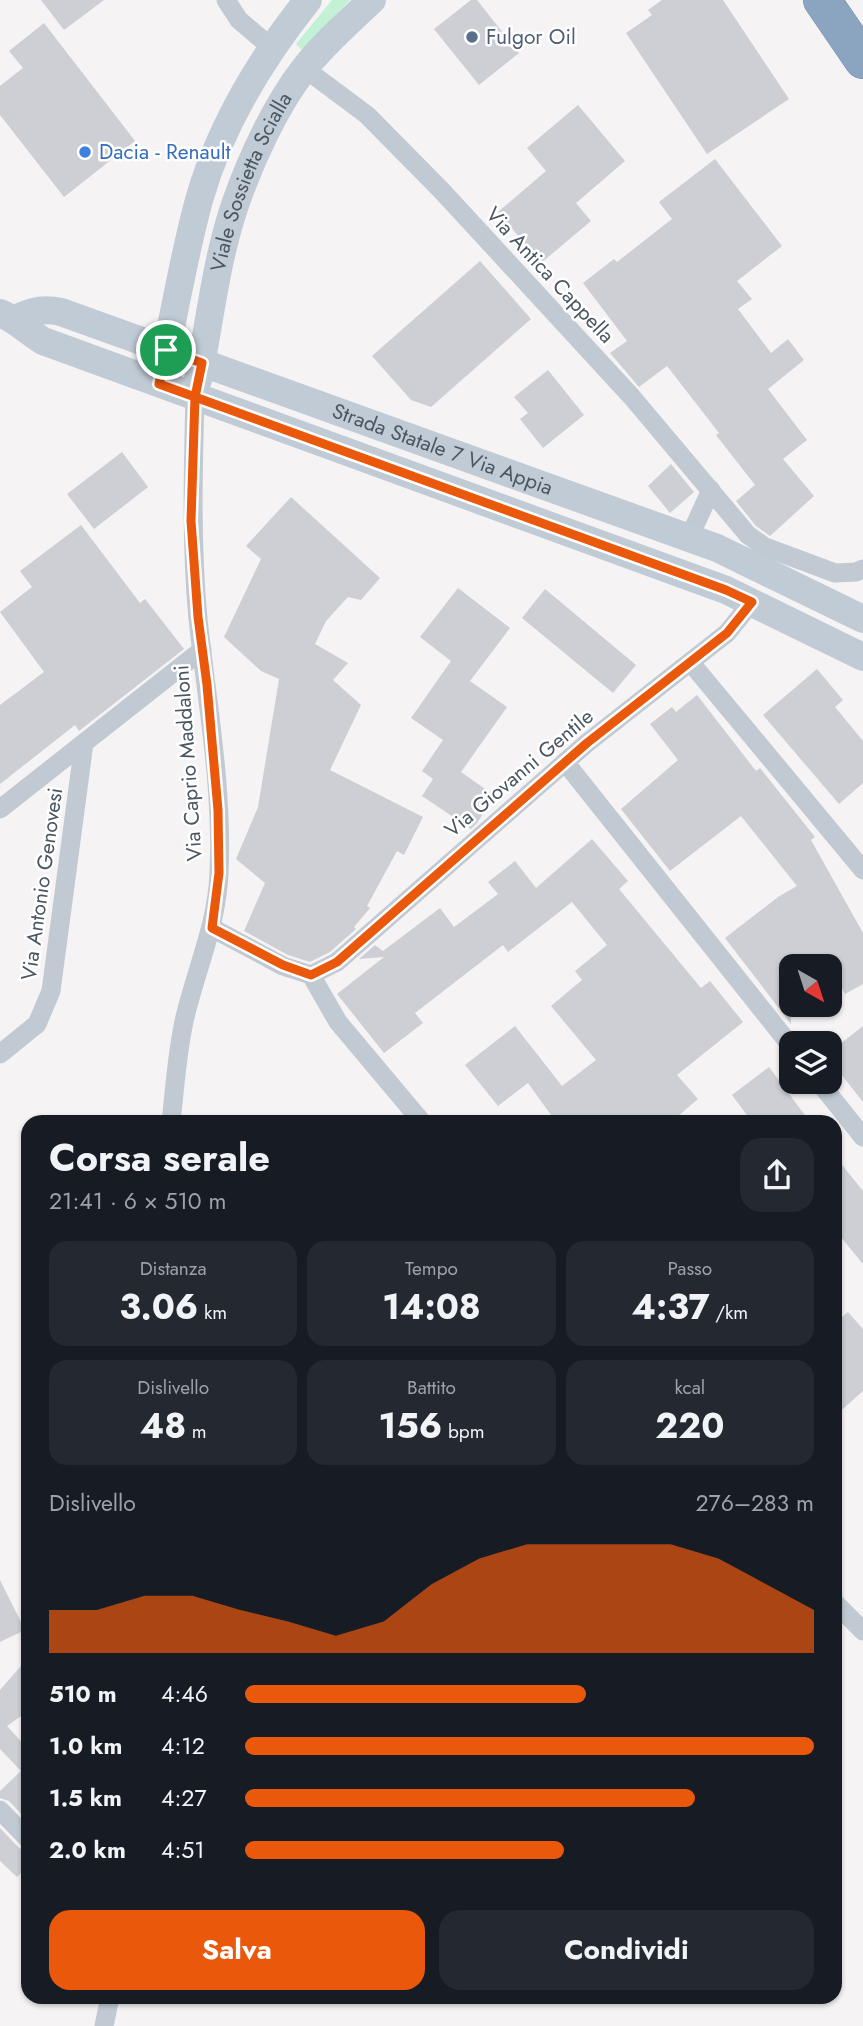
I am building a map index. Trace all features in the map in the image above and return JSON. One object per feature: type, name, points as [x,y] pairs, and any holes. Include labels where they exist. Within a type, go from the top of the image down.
[{"type":"highway","points":[[821,0],[863,60]]},
{"type":"main road","name":"Viale Sossietta Scialla","points":[[159,384],[181,272],[200,197],[221,139],[256,71],[308,0]]},
{"type":"main road","name":"Viale Sossietta Scialla","points":[[195,397],[217,274],[236,202],[279,108],[304,68],[372,0]]},
{"type":"main road","name":"Strada Statale 7 Via Appia","points":[[8,316],[49,309],[166,350],[717,548],[863,619]]},
{"type":"main road","name":"Strada Statale 7 Via Appia","points":[[8,316],[43,341],[726,590],[863,657]]},
{"type":"street","points":[[226,0],[239,20],[271,48]]},
{"type":"street","name":"Via Antica Cappella","points":[[304,68],[367,115],[442,191],[631,396],[748,535],[765,547],[835,573],[863,569]]},
{"type":"street","name":"Via Caprio Maddaloni","points":[[172,1115],[185,1018],[212,928],[219,873],[218,810],[191,521],[195,397]]},
{"type":"street","points":[[689,538],[711,490]]},
{"type":"street","name":"Via Giovanni Gentile","points":[[311,975],[337,962],[565,762],[727,633],[752,602]]},
{"type":"street","points":[[0,809],[202,650]]},
{"type":"street","points":[[691,663],[863,870]]},
{"type":"street","name":"Via Antonio Genovesi","points":[[0,1054],[37,1024],[51,991],[84,743]]},
{"type":"street","points":[[565,762],[779,1031]]},
{"type":"street","points":[[212,928],[283,965],[311,975],[338,1023],[416,1115]]},
{"type":"street","points":[[829,1094],[863,1137]]},
{"type":"street","points":[[842,1610],[863,1631]]},
{"type":"street","points":[[0,1810],[21,1832]]},
{"type":"street","points":[[104,2026],[109,2004]]},
{"type":"green space","points":[[332,0],[350,0],[302,50],[296,44]]},
{"type":"building","points":[[41,0],[104,0],[64,30]]},
{"type":"building","points":[[471,0],[477,0],[519,53],[479,85],[434,29]]},
{"type":"building","points":[[662,0],[723,0],[789,99],[707,154],[626,33],[652,15],[648,10]]},
{"type":"building","points":[[44,23],[135,141],[64,197],[0,115],[0,86],[23,68],[9,51]]},
{"type":"building","points":[[578,105],[625,161],[576,203],[591,221],[541,263],[498,212],[546,171],[527,148]]},
{"type":"building","points":[[715,159],[782,246],[737,281],[752,299],[738,309],[771,353],[788,339],[804,360],[768,389],[807,440],[783,459],[814,496],[770,536],[756,526],[736,501],[755,485],[716,435],[719,433],[667,366],[639,387],[610,353],[627,341],[583,283],[614,259],[617,262],[672,219],[659,202]]},
{"type":"building","points":[[480,261],[531,319],[431,407],[411,400],[372,356]]},
{"type":"building","points":[[548,370],[584,415],[543,448],[520,419],[528,413],[514,397]]},
{"type":"building","points":[[122,452],[148,487],[94,529],[67,494]]},
{"type":"building","points":[[671,464],[694,492],[670,513],[648,486]]},
{"type":"building","points":[[291,497],[380,578],[361,600],[348,597],[326,621],[315,644],[348,663],[333,680],[361,705],[330,770],[423,817],[404,855],[397,851],[367,906],[370,908],[354,927],[356,929],[330,952],[310,962],[288,955],[244,931],[265,883],[236,859],[258,807],[279,679],[261,671],[224,637],[261,559],[246,546]]},
{"type":"building","points":[[81,525],[140,603],[145,599],[184,649],[79,731],[75,725],[0,784],[0,705],[44,672],[0,612],[32,587],[20,571]]},
{"type":"building","points":[[458,588],[510,628],[470,681],[507,707],[461,772],[495,796],[471,829],[422,796],[433,779],[422,771],[443,740],[411,718],[451,661],[420,637]]},
{"type":"building","points":[[545,589],[636,665],[613,693],[522,618]]},
{"type":"building","points":[[817,669],[843,700],[835,707],[863,741],[863,783],[839,804],[763,715]]},
{"type":"building","points":[[697,695],[756,771],[760,768],[815,837],[811,840],[863,933],[863,984],[845,994],[842,988],[842,954],[779,954],[779,1008],[725,938],[778,897],[797,886],[741,816],[670,871],[621,809],[678,760],[650,724],[672,707],[676,712]]},
{"type":"building","points":[[592,839],[628,881],[619,889],[701,988],[710,981],[743,1022],[677,1075],[698,1099],[679,1115],[551,1115],[528,1083],[498,1106],[465,1065],[515,1026],[562,1086],[596,1060],[551,1006],[582,980],[575,971],[607,945],[572,902],[508,952],[503,945],[415,1013],[423,1023],[384,1053],[337,994],[384,957],[359,959],[375,945],[383,951],[440,908],[454,927],[498,894],[488,882],[515,861],[536,888]]},
{"type":"building","points":[[863,1026],[863,1102],[842,1075],[842,1043]]},
{"type":"building","points":[[769,1067],[779,1080],[779,1094],[789,1094],[805,1115],[747,1115],[732,1095]]},
{"type":"building","points":[[842,1165],[863,1191],[863,1264],[842,1238]]},
{"type":"building","points":[[848,1312],[863,1329],[863,1391],[842,1410],[842,1317]]},
{"type":"building","points":[[0,1580],[21,1622],[21,1632],[0,1642]]},
{"type":"building","points":[[21,1666],[21,1716],[7,1726],[21,1741],[21,1771],[0,1749],[0,1690]]},
{"type":"building","points":[[21,1771],[21,1814],[9,1801],[0,1798],[0,1791]]},
{"type":"building","points":[[0,1828],[21,1849],[21,1873],[17,1877],[0,1861]]},
{"type":"place","name":"Fulgor Oil","points":[[472,37]]},
{"type":"place","name":"Dacia - Renault","points":[[85,152]]},
{"type":"route","points":[[166,350],[159,384],[195,397],[191,521],[218,810],[219,873],[212,928],[283,965],[311,975],[337,962],[587,743],[727,633],[752,602],[726,590],[195,397],[202,363],[166,350]]}]
